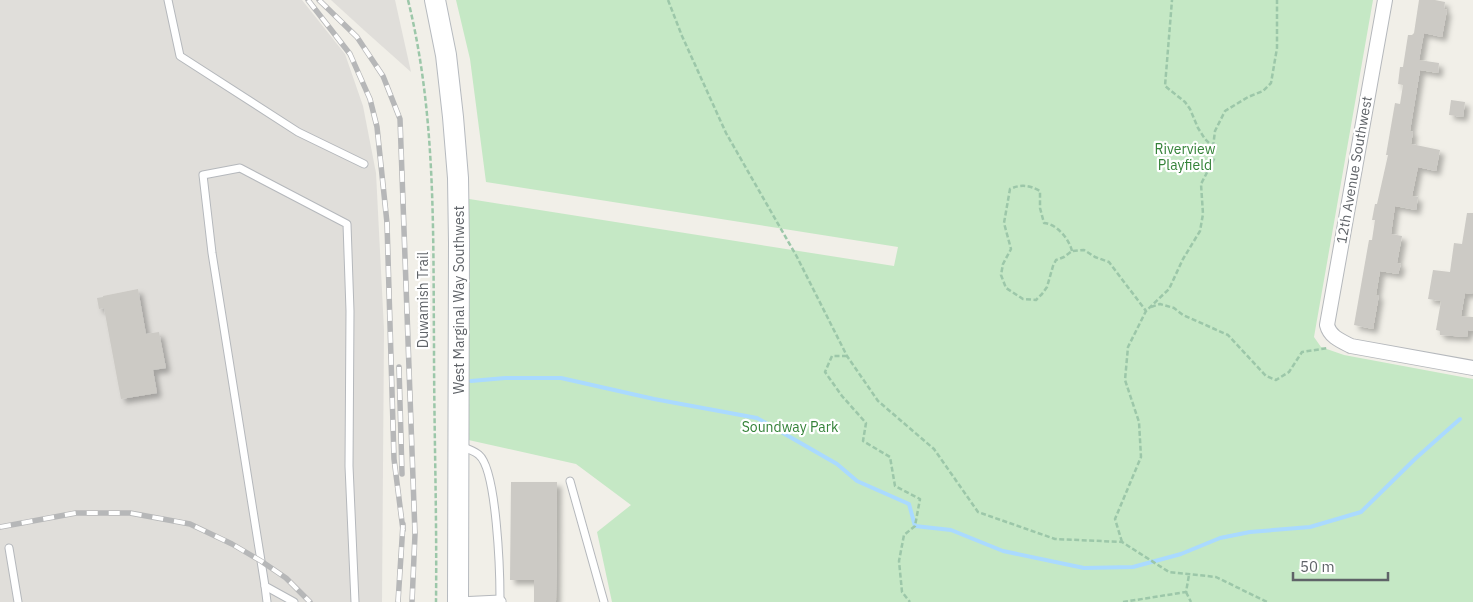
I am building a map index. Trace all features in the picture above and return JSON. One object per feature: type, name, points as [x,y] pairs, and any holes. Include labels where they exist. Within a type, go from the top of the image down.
[{"type":"main road","name":"West Marginal Way Southwest","points":[[435,0],[446,56],[458,178],[458,602]]},
{"type":"street","name":"12th Avenue Southwest","points":[[1336,338],[1329,330],[1328,316],[1385,0]]},
{"type":"street","points":[[1336,338],[1351,346],[1473,368]]},
{"type":"lane","points":[[168,0],[180,56],[298,132],[364,164]]},
{"type":"lane","points":[[267,602],[212,253],[203,175],[240,168],[347,224],[350,311],[349,466],[355,602]]},
{"type":"lane","points":[[458,602],[501,601],[495,504],[488,473],[480,456],[459,445]]},
{"type":"lane","points":[[570,481],[604,602]]},
{"type":"lane","points":[[9,548],[18,602]]},
{"type":"lane","points":[[265,586],[294,602]]},
{"type":"path","name":"Duwamish Trail","points":[[408,0],[418,44],[426,97],[432,169],[436,602]]},
{"type":"path","points":[[668,0],[682,36],[726,132],[797,257],[847,356],[878,401],[934,449],[978,512],[1055,539],[1122,542],[1169,572],[1216,577],[1267,602]]},
{"type":"path","points":[[1172,0],[1165,86],[1185,102],[1205,139],[1213,147]]},
{"type":"path","points":[[1122,542],[1115,519],[1141,457],[1139,422],[1125,380],[1128,347],[1146,312],[1169,289],[1183,259],[1200,231],[1203,214],[1201,184],[1214,159],[1214,131],[1225,112],[1248,97],[1263,91],[1271,83],[1277,48],[1277,0]]},
{"type":"path","points":[[1072,251],[1070,242],[1051,224],[1044,223],[1040,208],[1040,191],[1018,185],[1010,189],[1004,223],[1011,249],[1003,264],[1001,275],[1006,288],[1022,299],[1036,300],[1047,287],[1056,260],[1072,251],[1084,250],[1095,257],[1109,262],[1146,312]]},
{"type":"path","points":[[1150,308],[1160,304],[1174,308],[1182,315],[1228,336],[1266,376],[1276,380],[1288,372],[1302,352],[1328,348],[1334,349],[1336,338]]},
{"type":"path","points":[[847,356],[832,356],[825,372],[842,396],[866,423],[863,441],[890,457],[895,486],[920,499],[915,526],[904,535],[899,561],[902,592],[910,602]]},
{"type":"path","points":[[1189,574],[1186,592],[1191,602]]},
{"type":"path","points":[[1123,602],[1186,592]]},
{"type":"shaded area","points":[[0,0],[302,0],[345,54],[363,106],[376,173],[384,330],[382,602],[0,602]]},
{"type":"shaded area","points":[[331,0],[395,0],[411,72],[365,31]]},
{"type":"green space","points":[[456,0],[1373,0],[1314,337],[1321,347],[1344,355],[1473,379],[1473,602],[612,602],[597,532],[631,505],[576,464],[464,439],[463,198],[894,266],[898,247],[486,182],[470,59]]},
{"type":"building","points":[[1419,0],[1445,2],[1444,9],[1447,10],[1442,37],[1424,33],[1419,60],[1439,63],[1438,73],[1420,70],[1410,131],[1413,132],[1411,144],[1440,150],[1436,171],[1418,167],[1412,196],[1418,197],[1416,210],[1395,206],[1391,234],[1402,236],[1397,263],[1401,264],[1398,274],[1380,271],[1376,295],[1379,295],[1373,329],[1354,325],[1369,240],[1372,240],[1375,220],[1372,220],[1375,204],[1377,204],[1388,155],[1386,155],[1395,103],[1400,104],[1403,85],[1398,84],[1400,67],[1403,67],[1408,35],[1414,33]]},
{"type":"building","points":[[1451,100],[1465,102],[1463,117],[1449,115]]},
{"type":"building","points":[[1467,213],[1473,213],[1473,288],[1472,294],[1465,293],[1461,316],[1473,317],[1473,331],[1468,330],[1467,337],[1440,335],[1440,331],[1436,330],[1441,301],[1428,299],[1433,270],[1450,272],[1454,243],[1462,244]]},
{"type":"building","points":[[138,289],[146,334],[159,332],[166,368],[153,370],[157,393],[121,399],[104,308],[99,309],[97,298]]},
{"type":"building","points":[[511,482],[557,482],[556,602],[534,602],[534,580],[510,580]]},
{"type":"waterway","points":[[471,381],[505,378],[561,378],[654,399],[757,418],[837,464],[857,481],[909,504],[915,526],[951,530],[1003,551],[1084,568],[1133,567],[1181,554],[1220,538],[1250,532],[1310,527],[1361,512],[1416,458],[1460,419]]},
{"type":"railway","points":[[308,0],[350,54],[370,99],[377,127],[387,223],[394,459],[403,530]]},
{"type":"railway","points":[[319,0],[357,37],[383,76],[400,119],[415,534],[412,602]]},
{"type":"railway","points":[[399,367],[402,474]]},
{"type":"railway","points":[[0,527],[76,513],[130,513],[190,524],[232,544],[261,561],[286,578],[310,602]]},
{"type":"railway","points":[[398,602],[403,524]]},
{"type":"park label","name":"Riverview Playfield","points":[[1185,158]]},
{"type":"park label","name":"Soundway Park","points":[[790,427]]}]
